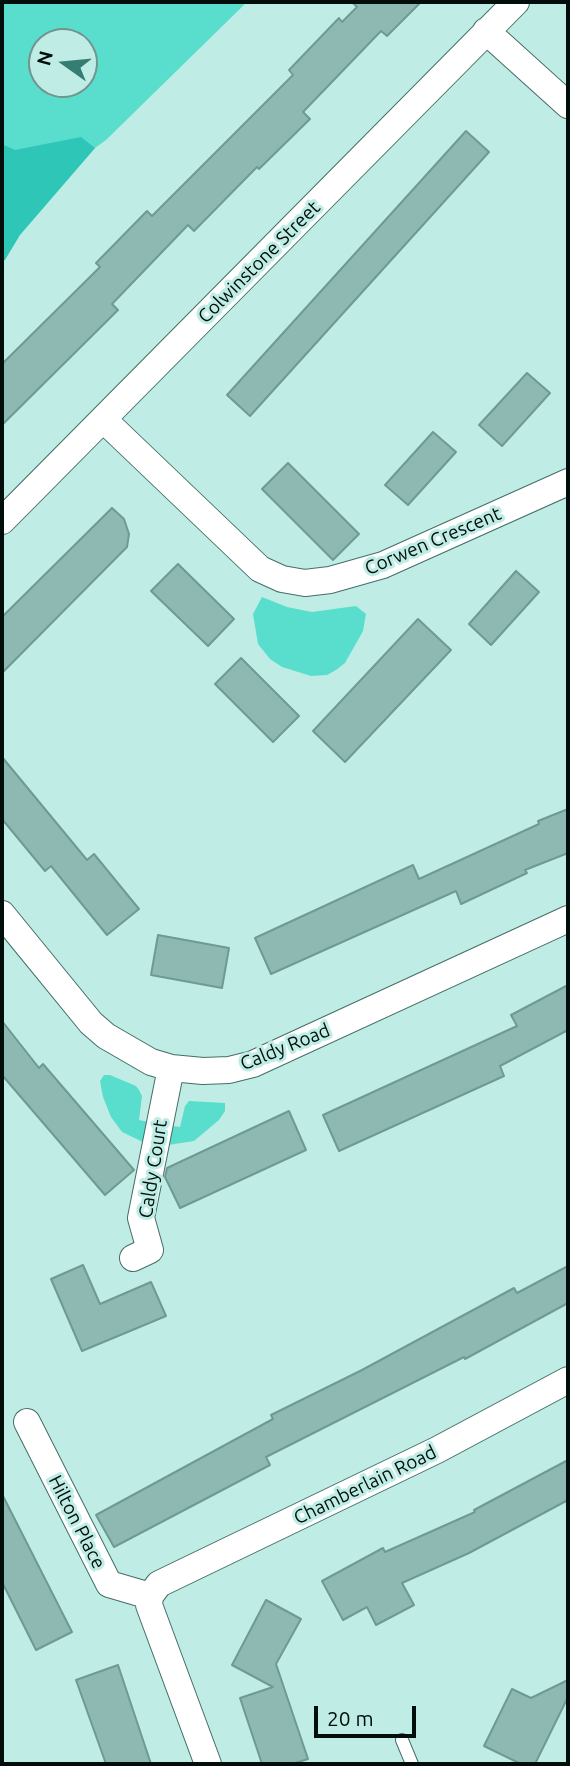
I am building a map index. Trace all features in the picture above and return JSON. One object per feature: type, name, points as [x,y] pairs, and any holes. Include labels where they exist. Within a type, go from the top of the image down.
[{"type":"street","name":"Colwinstone Street","points":[[2,521],[516,2]]},
{"type":"street","points":[[486,31],[568,105]]},
{"type":"street","name":"Corwen Crescent","points":[[104,419],[260,569],[282,579],[305,583],[330,580],[383,565],[568,482]]},
{"type":"street","name":"Caldy Road","points":[[2,914],[91,1023],[106,1036],[150,1062],[171,1068],[204,1071],[253,1065],[568,919]]},
{"type":"street","name":"Caldy Court","points":[[133,1258],[150,1250],[141,1218],[171,1068]]},
{"type":"street","name":"Chamberlain Road","points":[[154,1590],[437,1450],[568,1380]]},
{"type":"street","name":"Hilton Place","points":[[27,1422],[109,1584],[154,1590]]},
{"type":"street","points":[[154,1590],[149,1605],[208,1764]]},
{"type":"lane","points":[[402,1740],[412,1764]]},
{"type":"green space","points":[[2,2],[247,2],[95,148],[9,247],[2,242]]},
{"type":"green space","points":[[81,137],[95,148],[20,235],[2,261],[2,144],[15,150]]},
{"type":"green space","points":[[262,597],[287,607],[312,612],[356,606],[366,614],[363,631],[345,663],[327,675],[311,676],[282,667],[270,659],[258,644],[253,614]]},
{"type":"green space","points":[[104,1075],[136,1086],[139,1090],[142,1096],[139,1120],[149,1122],[145,1143],[122,1132],[111,1117],[100,1081]]},
{"type":"green space","points":[[189,1101],[225,1103],[225,1111],[219,1120],[194,1141],[168,1145],[172,1126],[180,1127],[185,1106]]},
{"type":"building","points":[[352,2],[421,2],[387,36],[381,31],[303,112],[310,119],[259,169],[257,167],[194,231],[188,225],[112,304],[118,310],[2,425],[2,364],[100,267],[96,263],[147,211],[152,216],[293,75],[289,70],[339,18],[342,22],[357,7]]},
{"type":"building","points":[[466,131],[489,152],[250,416],[227,395]]},
{"type":"building","points":[[527,373],[550,393],[502,446],[479,425]]},
{"type":"building","points":[[433,432],[456,452],[408,505],[385,485]]},
{"type":"building","points":[[288,463],[359,534],[333,560],[262,489]]},
{"type":"building","points":[[112,508],[124,519],[129,534],[127,547],[2,673],[2,617]]},
{"type":"building","points":[[178,564],[234,619],[208,646],[151,591]]},
{"type":"building","points":[[516,571],[539,592],[491,645],[469,624]]},
{"type":"building","points":[[418,619],[451,650],[345,762],[313,731]]},
{"type":"building","points":[[241,658],[299,716],[273,742],[215,684]]},
{"type":"building","points":[[2,757],[87,860],[94,854],[139,909],[107,935],[51,866],[45,871],[2,819]]},
{"type":"building","points":[[568,809],[568,853],[525,870],[527,873],[461,904],[456,891],[271,974],[255,938],[413,865],[419,879]]},
{"type":"building","points":[[158,935],[229,948],[222,988],[151,975]]},
{"type":"building","points":[[568,985],[568,1030],[500,1066],[504,1076],[339,1151],[323,1115],[517,1026],[511,1015]]},
{"type":"building","points":[[2,1021],[39,1068],[43,1064],[134,1170],[105,1195],[2,1075]]},
{"type":"building","points":[[289,1111],[306,1150],[180,1208],[165,1177],[167,1168]]},
{"type":"building","points":[[83,1265],[100,1304],[151,1282],[166,1316],[82,1351],[51,1279]]},
{"type":"building","points":[[568,1266],[568,1303],[465,1359],[464,1357],[266,1457],[270,1465],[114,1547],[96,1515],[273,1419],[271,1415],[362,1370],[514,1288],[517,1293]]},
{"type":"building","points":[[568,1460],[568,1500],[469,1553],[402,1583],[414,1605],[376,1625],[367,1607],[343,1620],[322,1581],[383,1548],[385,1552],[475,1512],[474,1510]]},
{"type":"building","points":[[2,1494],[72,1632],[36,1650],[2,1582]]},
{"type":"building","points":[[266,1600],[301,1619],[276,1664],[308,1759],[292,1764],[262,1764],[240,1698],[273,1687],[232,1665]]},
{"type":"building","points":[[118,1665],[151,1764],[106,1764],[76,1680]]},
{"type":"building","points":[[568,1680],[568,1697],[535,1764],[521,1764],[484,1746],[512,1689],[531,1698]]}]
